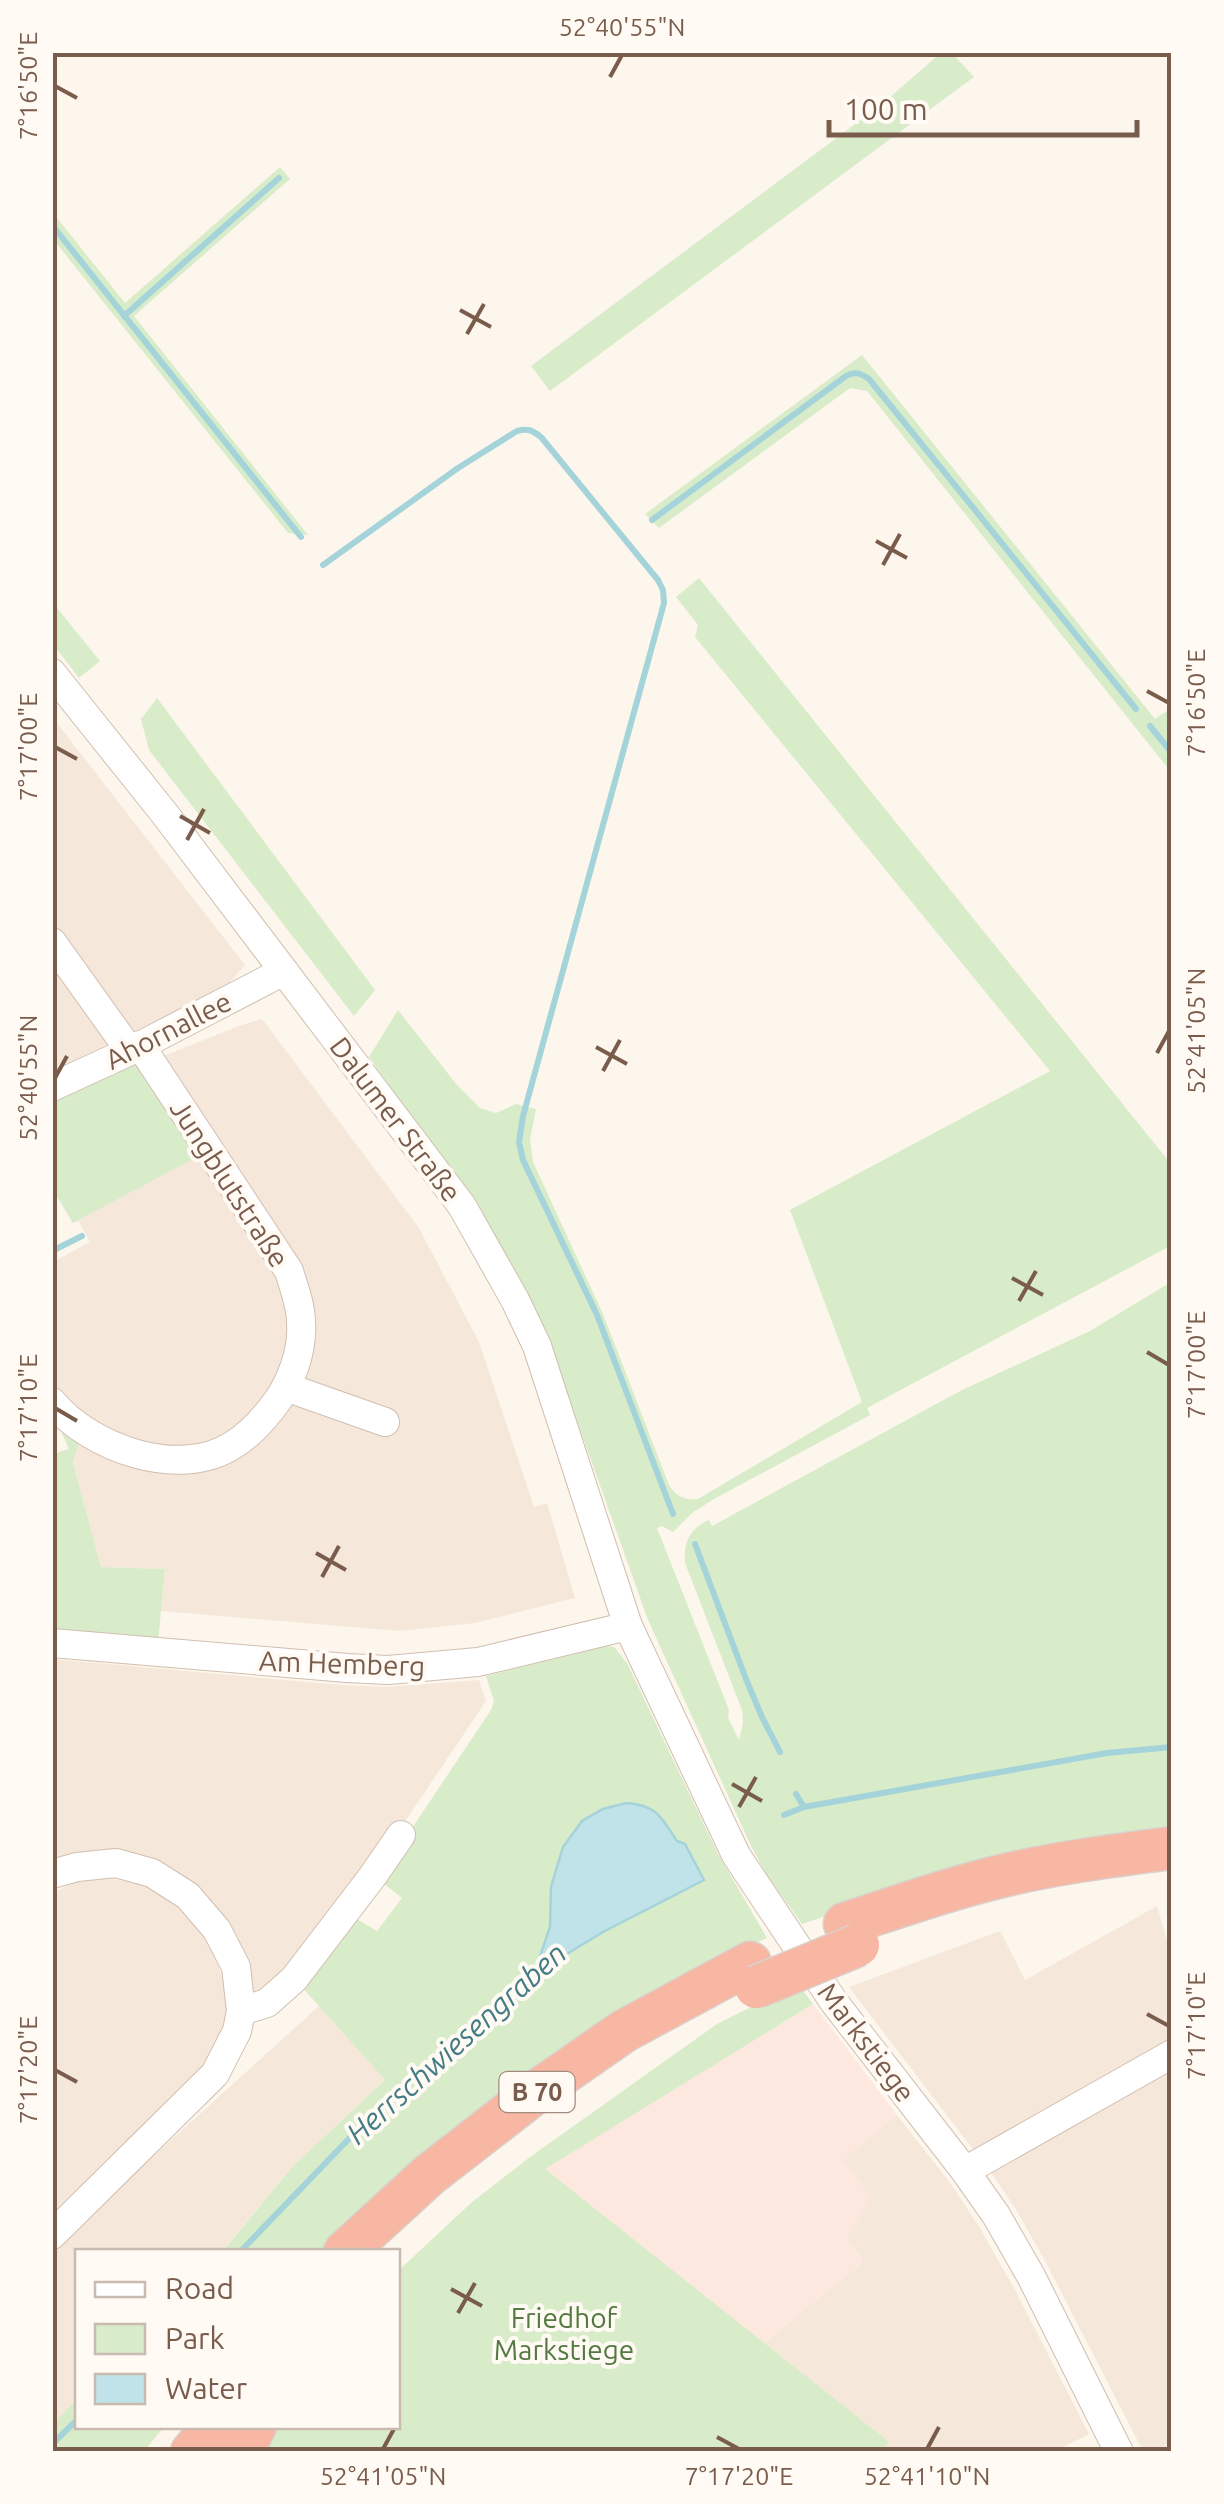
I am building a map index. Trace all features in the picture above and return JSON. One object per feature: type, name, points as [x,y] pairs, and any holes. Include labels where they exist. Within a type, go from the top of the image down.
[{"type":"highway","name":"B 70","points":[[348,2249],[429,2175],[624,2031],[936,1894],[1008,1874],[1172,1848]]},
{"type":"highway","name":"B 70","points":[[852,1934],[937,1919],[1014,1898],[1172,1873]]},
{"type":"highway","name":"B 70","points":[[382,2249],[542,2114],[753,1975]]},
{"type":"highway","points":[[162,2452],[181,2429]]},
{"type":"highway","points":[[192,2452],[211,2429]]},
{"type":"highway","points":[[242,2452],[254,2429]]},
{"type":"street","name":"Dalumer Straße","points":[[52,673],[164,813],[462,1206],[537,1346],[628,1626]]},
{"type":"street","name":"Jungblutstraße","points":[[52,942],[135,1048],[288,1271],[302,1324],[298,1354],[286,1387],[257,1425],[232,1446],[205,1456],[168,1460],[137,1454],[106,1443],[52,1402]]},
{"type":"street","name":"Ahornallee","points":[[52,1088],[284,971]]},
{"type":"street","points":[[286,1387],[384,1422]]},
{"type":"street","name":"Am Hemberg","points":[[52,1643],[388,1670],[490,1660],[628,1626]]},
{"type":"street","name":"Markstiege","points":[[628,1626],[745,1869],[834,2002],[966,2170],[996,2215],[1119,2452]]},
{"type":"street","points":[[241,2011],[267,2004],[294,1978],[401,1835]]},
{"type":"street","points":[[52,1874],[116,1863],[152,1873],[188,1896],[217,1930],[236,1967],[241,2011],[237,2031],[215,2074],[52,2235]]},
{"type":"street","points":[[966,2170],[1172,2054]]},
{"type":"shaded area","points":[[53,718],[245,965],[229,983],[201,999],[53,1071]]},
{"type":"shaded area","points":[[262,1019],[419,1228],[479,1342],[534,1507],[547,1503],[575,1598],[475,1623],[399,1631],[161,1611],[165,1569],[101,1567],[73,1463],[83,1429],[53,1402],[53,1262],[90,1242],[78,1220],[209,1150],[151,1061]]},
{"type":"shaded area","points":[[52,1659],[341,1685],[387,1687],[479,1680],[486,1701],[369,1875],[275,1990],[255,1993],[193,1889],[53,1866]]},
{"type":"shaded area","points":[[113,1879],[145,1885],[168,1895],[207,1937],[227,1989],[226,2024],[202,2067],[53,2212],[53,1893],[79,1880]]},
{"type":"shaded area","points":[[1157,1906],[1171,1954],[1171,2040],[975,2152],[849,1987],[1000,1931],[1025,1980]]},
{"type":"shaded area","points":[[813,2004],[897,2115],[843,2160],[871,2198],[846,2240],[864,2261],[764,2343],[544,2169]]},
{"type":"shaded area","points":[[319,2006],[385,2080],[293,2166],[224,2249],[75,2249],[75,2401],[53,2424],[53,2247]]},
{"type":"shaded area","points":[[1171,2063],[1171,2451],[1143,2451],[1043,2257],[988,2168]]},
{"type":"shaded area","points":[[897,2115],[981,2230],[1089,2434],[1056,2451],[882,2451],[888,2443],[764,2343],[864,2261],[846,2240],[842,2160]]},
{"type":"green space","points":[[942,52],[952,53],[974,77],[550,391],[531,366],[882,104]]},
{"type":"green space","points":[[280,167],[290,179],[134,316],[308,535],[288,533],[53,239],[53,213],[125,303]]},
{"type":"green space","points":[[862,355],[1155,719],[1171,708],[1171,772],[867,391],[850,388],[659,528],[645,514]]},
{"type":"green space","points":[[699,578],[1171,1164],[1172,1245],[867,1408],[870,1415],[714,1499],[673,1532],[662,1526],[657,1528],[739,1740],[742,1710],[685,1563],[685,1549],[693,1532],[702,1523],[709,1520],[712,1526],[960,1391],[1090,1331],[1171,1282],[1171,1838],[953,1874],[802,1924],[752,1848],[648,1620],[550,1345],[471,1200],[369,1057],[398,1010],[480,1108],[496,1113],[516,1104],[536,1109],[530,1139],[533,1162],[603,1314],[669,1485],[678,1495],[698,1499],[862,1402],[790,1210],[1050,1071],[695,637],[698,625],[676,597]]},
{"type":"green space","points":[[53,603],[100,661],[79,678],[53,644]]},
{"type":"green space","points":[[157,698],[375,990],[354,1016],[149,750],[141,719]]},
{"type":"green space","points":[[146,1053],[210,1150],[73,1223],[53,1190],[53,1097]]},
{"type":"green space","points":[[53,1413],[83,1429],[73,1463],[101,1567],[165,1569],[158,1643],[53,1634],[53,1454],[69,1449]]},
{"type":"green space","points":[[614,1647],[627,1663],[718,1854],[767,1938],[703,1967],[333,2249],[224,2249],[293,2166],[385,2080],[300,1985],[355,1918],[377,1931],[402,1898],[378,1879],[491,1710],[494,1701],[486,1676]]},
{"type":"green space","name":"Friedhof Markstiege","points":[[798,1984],[813,2004],[545,2169],[889,2442],[882,2451],[257,2452],[269,2429],[400,2429],[400,2269],[471,2203],[530,2157],[717,2024]]},
{"type":"green space","points":[[75,2401],[75,2429],[162,2429],[144,2451],[53,2451],[53,2424]]},
{"type":"water","points":[[626,1803],[645,1806],[657,1814],[677,1841],[685,1844],[704,1880],[603,1932],[534,1974],[550,1927],[551,1887],[563,1847],[582,1821],[603,1809]]},
{"type":"waterway","points":[[124,316],[279,178]]},
{"type":"waterway","points":[[52,225],[301,537]]},
{"type":"waterway","points":[[652,520],[846,376],[860,374],[869,379],[1136,709]]},
{"type":"waterway","points":[[323,565],[458,468],[517,431],[527,430],[541,437],[663,590],[664,603],[519,1142],[523,1160],[597,1315],[673,1514]]},
{"type":"waterway","points":[[1150,726],[1172,753]]},
{"type":"waterway","points":[[52,1251],[82,1236]]},
{"type":"waterway","points":[[695,1544],[746,1679],[780,1752]]},
{"type":"waterway","name":"Herrschwiesengraben","points":[[784,1815],[804,1807],[1107,1753],[1172,1747]]},
{"type":"waterway","points":[[796,1794],[804,1807]]},
{"type":"waterway","name":"Herrschwiesengraben","points":[[243,2249],[392,2094],[537,1972]]},
{"type":"waterway","name":"Herrschwiesengraben","points":[[52,2444],[75,2422]]}]
